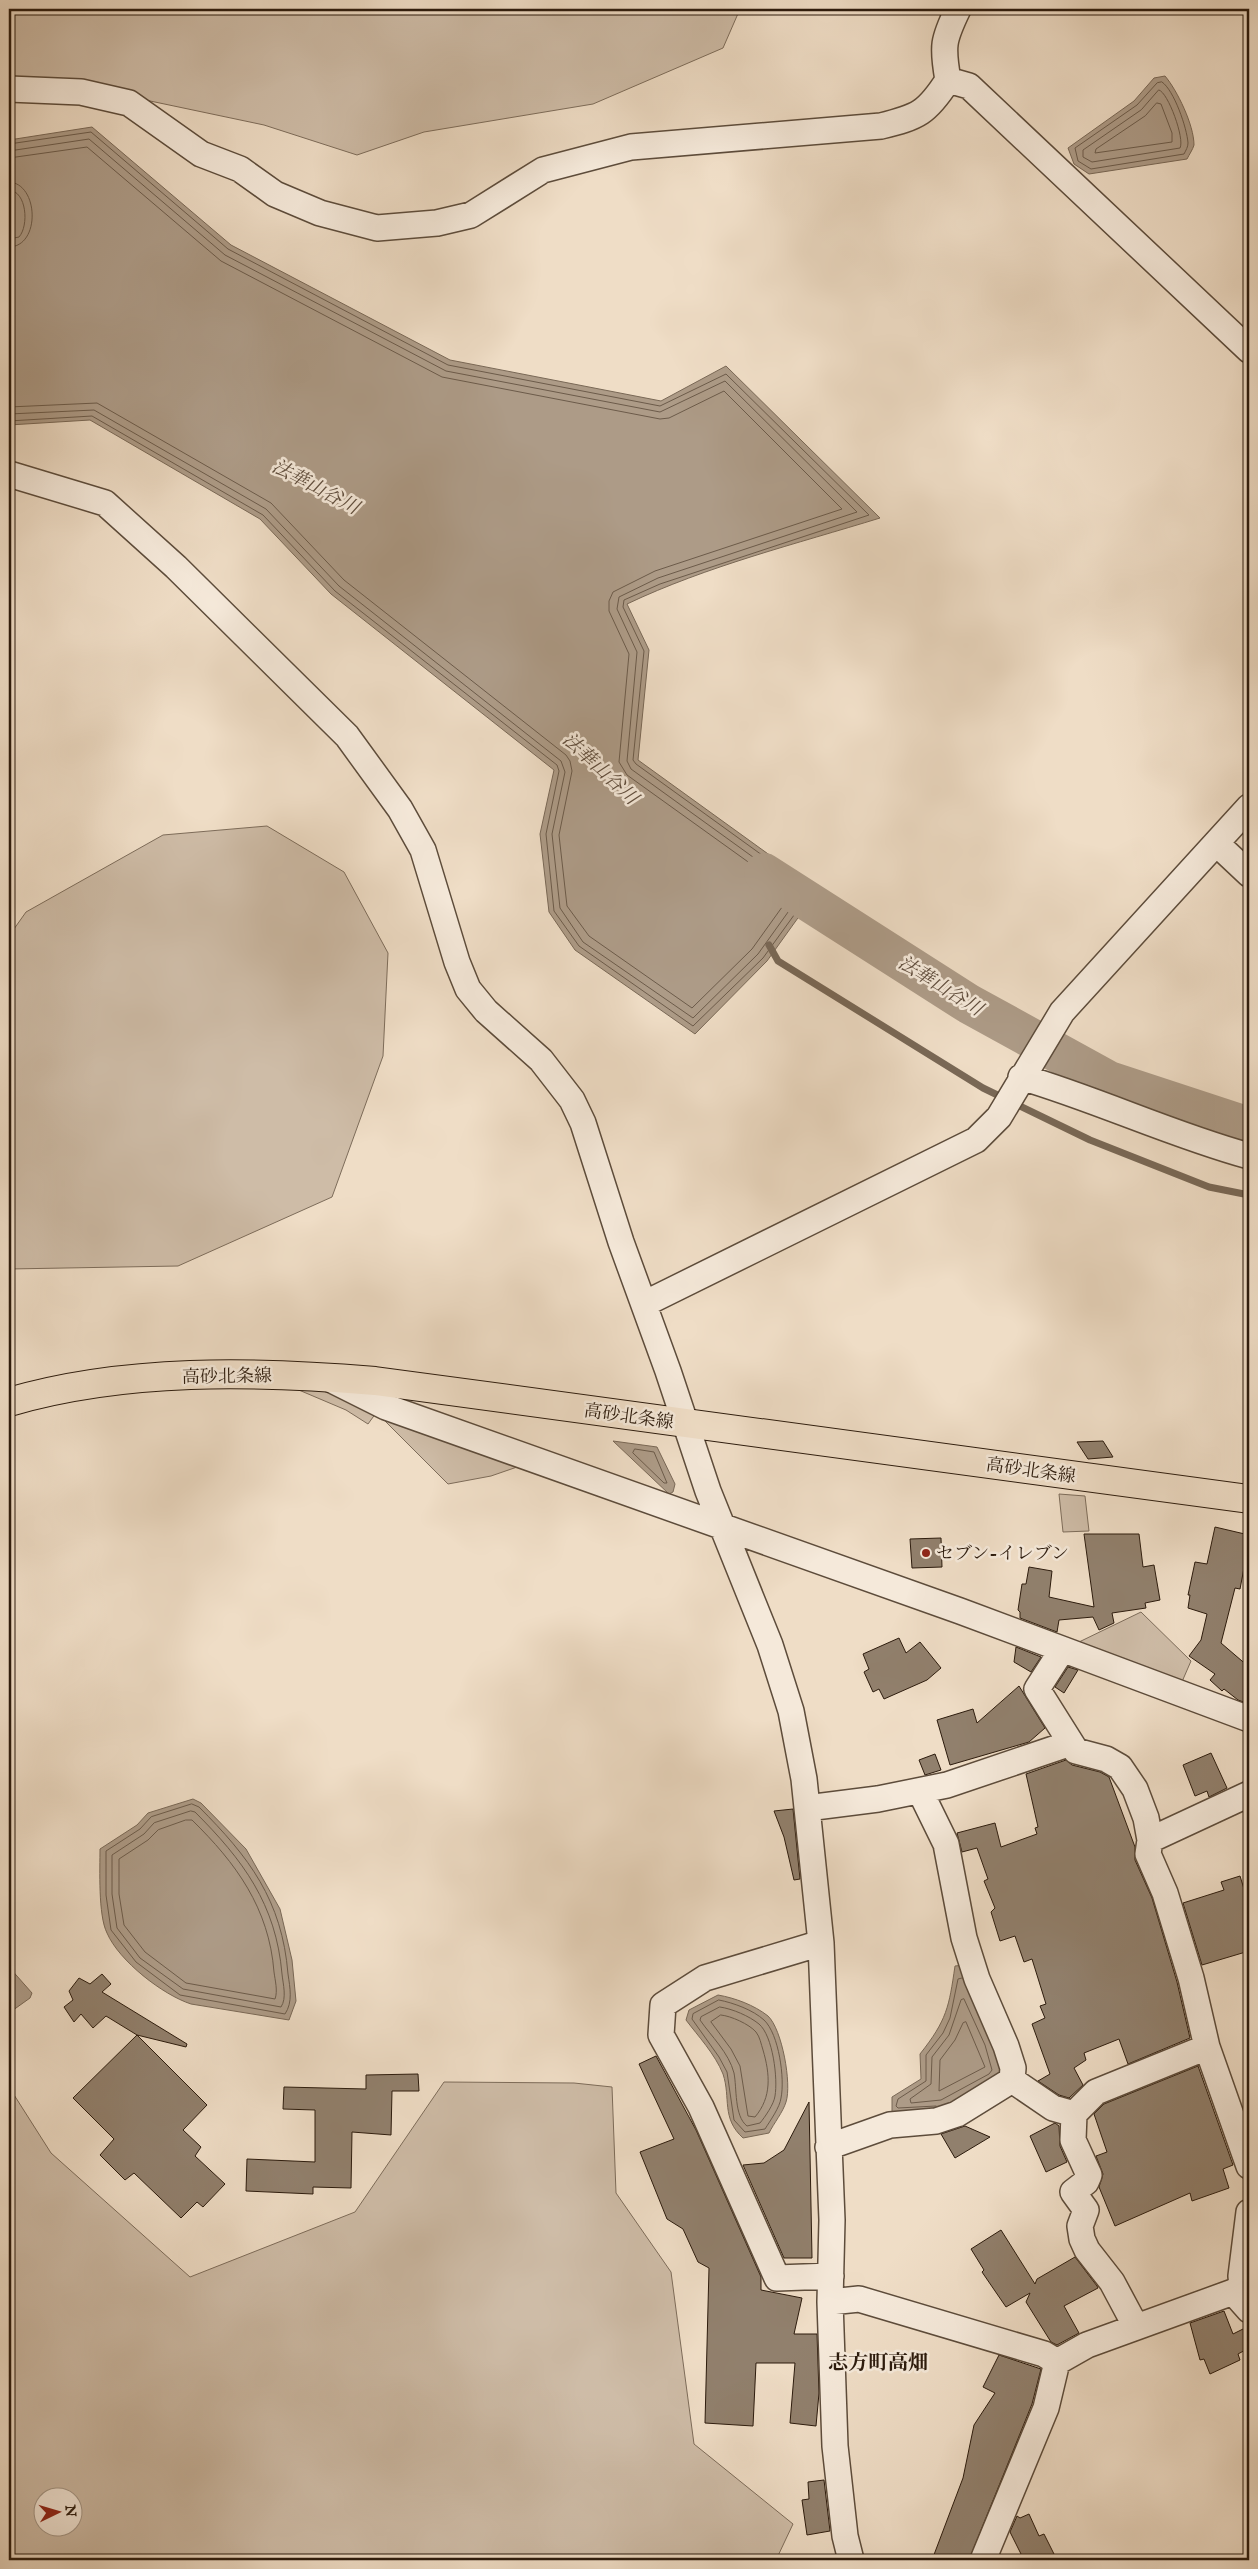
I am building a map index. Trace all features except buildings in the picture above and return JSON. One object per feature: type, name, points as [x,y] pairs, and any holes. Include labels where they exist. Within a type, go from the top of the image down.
[{"type":"main road","name":"高砂北条線","points":[[9,1402],[32,1395],[146,1377],[248,1374],[325,1377],[375,1381],[1249,1499]]},
{"type":"street","points":[[9,89],[81,92],[129,103],[201,154],[240,168],[274,194],[334,217],[377,228],[420,225],[471,215],[543,170],[631,147],[881,126],[915,118],[938,96],[948,80],[943,50],[947,31],[958,9]]},
{"type":"street","points":[[948,80],[969,86],[1249,350]]},
{"type":"street","points":[[9,474],[105,503],[176,567],[347,736],[400,809],[423,850],[457,962],[468,989],[486,1011],[541,1060],[572,1100],[588,1137],[621,1242],[685,1424],[722,1526],[770,1645],[791,1711],[808,1808],[821,1943],[832,2220],[830,2302],[835,2446],[845,2536],[851,2560]]},
{"type":"street","points":[[644,1304],[976,1140],[999,1117],[1017,1084],[1062,1012],[1249,807]]},
{"type":"street","points":[[1216,843],[1249,874]]},
{"type":"street","points":[[1017,1084],[1058,1088],[1221,1148],[1249,1156]]},
{"type":"street","points":[[325,1377],[386,1408],[722,1526],[1249,1719]]},
{"type":"street","points":[[1062,1650],[1037,1689],[1076,1751],[1106,1759],[1120,1767],[1135,1789],[1146,1818],[1150,1840],[1148,1854],[1168,1903],[1191,1978],[1207,2046],[1249,2161]]},
{"type":"street","points":[[808,1808],[878,1799],[947,1786],[1071,1743]]},
{"type":"street","points":[[920,1791],[946,1844],[964,1938],[977,1979],[1006,2046],[1013,2068],[1012,2080]]},
{"type":"street","points":[[1150,1840],[1249,1794]]},
{"type":"street","points":[[821,1943],[705,1978],[663,2005],[660,2020],[661,2035],[701,2107],[777,2278],[830,2276]]},
{"type":"street","points":[[1136,2326],[1112,2282],[1087,2250],[1082,2239],[1080,2226],[1086,2210],[1073,2192],[1086,2182],[1089,2175],[1073,2140],[1074,2114],[1096,2092],[1207,2046]]},
{"type":"street","points":[[1012,2080],[1053,2108],[1074,2114]]},
{"type":"street","points":[[828,2147],[890,2125],[936,2121],[958,2114],[1012,2080]]},
{"type":"street","points":[[1249,2212],[1241,2276],[1240,2303],[1249,2310]]},
{"type":"street","points":[[983,2560],[1046,2408],[1057,2362],[1087,2345],[1241,2287]]},
{"type":"street","points":[[830,2302],[859,2299],[1044,2354],[1057,2362]]},
{"type":"shaded area","points":[[9,9],[740,9],[723,48],[593,104],[424,132],[357,155],[264,125],[98,90],[9,80]]},
{"type":"shaded area","points":[[267,826],[344,872],[388,953],[383,1056],[332,1197],[178,1266],[9,1269],[9,936],[26,912],[163,835]]},
{"type":"shaded area","points":[[287,1385],[325,1389],[376,1413],[368,1424],[346,1410]]},
{"type":"shaded area","points":[[379,1415],[520,1466],[491,1476],[448,1484]]},
{"type":"shaded area","points":[[1059,1494],[1085,1496],[1089,1531],[1063,1532]]},
{"type":"shaded area","points":[[1141,1612],[1191,1661],[1181,1684],[1080,1645],[1079,1642]]},
{"type":"shaded area","points":[[444,2082],[574,2083],[612,2087],[616,2193],[671,2272],[694,2444],[793,2524],[776,2560],[9,2560],[9,2087],[51,2153],[190,2277],[355,2212]]},
{"type":"water","points":[[1165,76],[1179,99],[1191,128],[1194,145],[1187,159],[1089,174],[1074,164],[1068,148],[1134,101],[1154,78]]},
{"type":"water","points":[[92,127],[231,245],[450,360],[661,401],[726,366],[880,518],[720,567],[657,590],[627,604],[649,650],[638,760],[818,890],[767,961],[695,1034],[575,950],[549,912],[540,834],[554,770],[331,594],[260,519],[90,420],[9,425],[9,228],[12,228],[9,140]]},
{"type":"water","points":[[613,1441],[657,1447],[675,1484],[673,1492],[669,1494]]},
{"type":"water","points":[[193,1799],[201,1803],[246,1849],[280,1909],[292,1960],[296,2001],[289,2020],[191,2004],[180,2000],[155,1985],[131,1965],[121,1955],[107,1933],[101,1904],[100,1849],[137,1825],[148,1813]]},
{"type":"water","points":[[964,1965],[1003,2073],[944,2111],[892,2113],[892,2097],[921,2079],[920,2054],[936,2032],[945,2013],[955,1966]]},
{"type":"water","points":[[9,1967],[32,1993],[30,1998],[9,2013]]},
{"type":"water","points":[[718,1995],[744,2002],[757,2008],[768,2016],[778,2032],[787,2070],[788,2094],[785,2106],[769,2133],[743,2138],[736,2130],[729,2115],[725,2083],[720,2067],[686,2020],[689,2010]]},
{"type":"waterway","name":"法華山谷川","points":[[764,873],[969,1004],[1109,1081],[1249,1127]]},
{"type":"waterway","points":[[769,945],[778,961],[983,1088],[1090,1140],[1209,1187],[1249,1195]]},
{"type":"place","name":"セブン-イレブン","points":[[926,1553]]},
{"type":"district","name":"志方町高畑","points":[[878,2362]]}]
